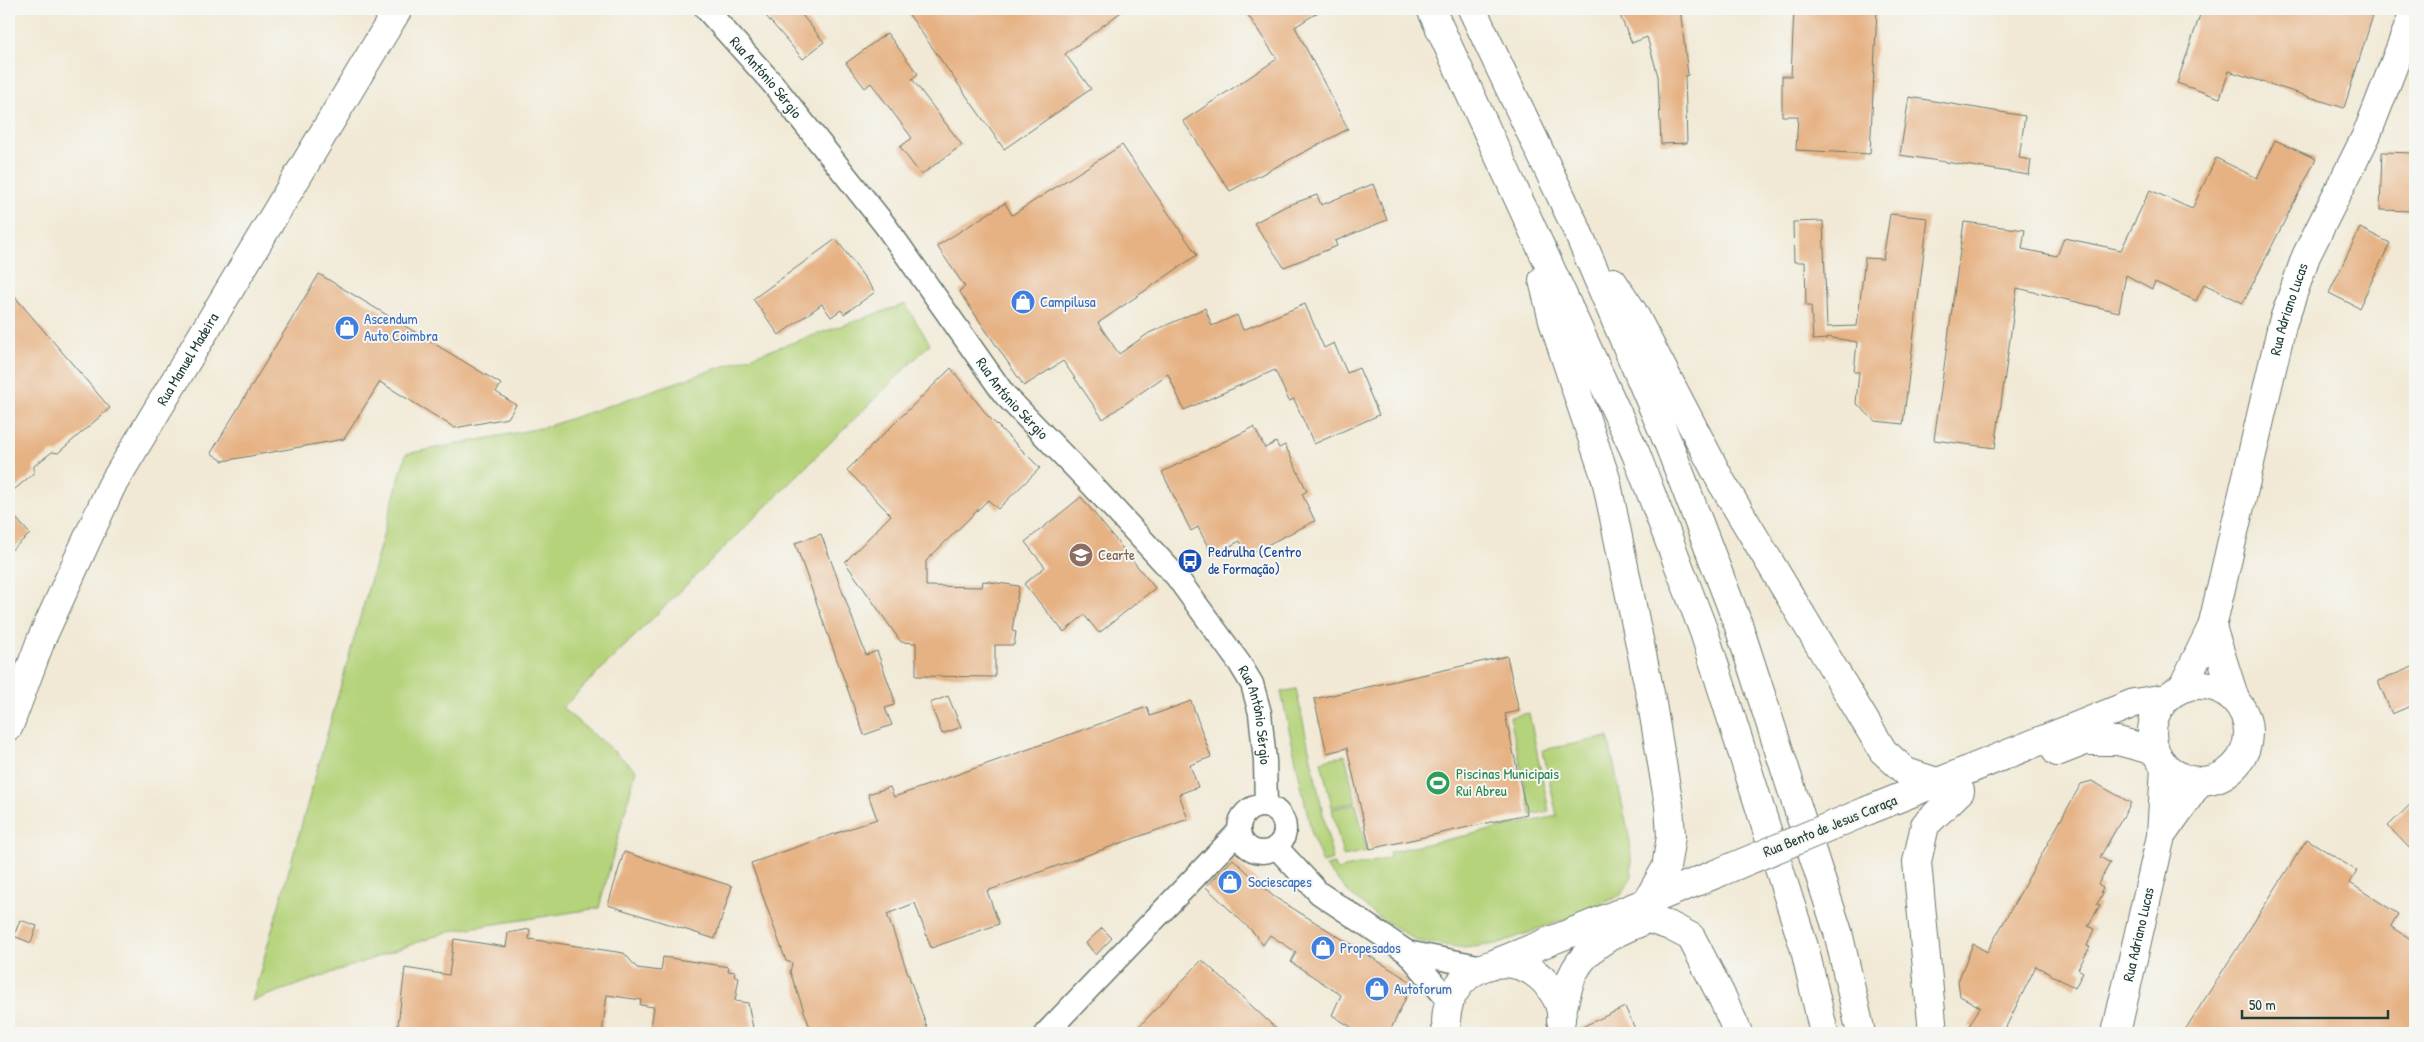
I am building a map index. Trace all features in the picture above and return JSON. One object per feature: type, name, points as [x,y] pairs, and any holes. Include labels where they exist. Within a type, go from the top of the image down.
[{"type":"main road","name":"Rua Manuel Madeira","points":[[9,726],[41,640],[111,487],[398,9]]},
{"type":"main road","points":[[1431,9],[1636,454],[1704,632],[1805,950],[1824,1033]]},
{"type":"main road","points":[[1472,9],[1577,230],[1669,445],[1738,624],[1838,932],[1861,1033]]},
{"type":"main road","name":"Rua Adriano Lucas","points":[[2116,1033],[2161,836],[2160,759],[2152,737],[2152,722],[2157,709],[2174,693],[2212,627],[2282,325],[2306,256],[2367,134],[2415,10]]},
{"type":"main road","points":[[1528,217],[1554,324],[1606,479],[1654,718],[1669,806],[1671,836],[1666,868],[1648,911],[1691,937],[1738,1033]]},
{"type":"main road","points":[[1577,230],[1633,312],[1722,483],[1883,751],[1906,772],[1949,787],[1926,825],[1917,862],[1933,1033]]},
{"type":"main road","points":[[2160,759],[2186,780],[2199,782],[2218,778],[2231,770],[2241,759],[2247,745],[2249,730],[2245,715],[2235,699],[2212,627]]},
{"type":"main road","points":[[2174,693],[2196,685],[2210,686],[2224,691],[2235,699]]},
{"type":"main road","name":"Rua Bento de Jesus Caraça","points":[[1446,1022],[1462,980],[1489,965],[1648,911],[1949,787],[2134,703],[2174,693]]},
{"type":"main road","name":"Rua Bento de Jesus Caraça","points":[[1949,787],[2085,741],[2118,741],[2160,759]]},
{"type":"main road","name":"Rua Adriano Lucas","points":[[2161,836],[2199,782]]},
{"type":"main road","name":"Rua Bento de Jesus Caraça","points":[[1561,1024],[1574,970],[1594,947],[1648,911]]},
{"type":"main road","points":[[1489,965],[1514,964],[1532,970],[1546,981],[1556,997],[1561,1024]]},
{"type":"street","name":"Rua António Sérgio","points":[[706,9],[773,84],[885,224],[1004,394],[1176,576],[1240,664],[1252,684],[1260,712],[1265,761],[1266,806]]},
{"type":"street","points":[[1266,806],[1276,810],[1283,818],[1286,829],[1284,840],[1277,848],[1265,853],[1253,851],[1243,843],[1239,831],[1240,821],[1246,812],[1255,807],[1266,806]]},
{"type":"street","points":[[1046,1033],[1239,831]]},
{"type":"street","points":[[1277,848],[1319,893],[1407,952],[1489,965]]},
{"type":"street","points":[[1407,952],[1446,1022]]},
{"type":"green space","points":[[905,304],[930,344],[562,708],[636,770],[599,908],[450,931],[252,1001],[406,454],[546,427]]},
{"type":"green space","points":[[1296,689],[1333,860],[1323,863],[1312,835],[1281,692]]},
{"type":"green space","points":[[1529,713],[1549,811],[1531,815],[1510,717]]},
{"type":"green space","points":[[1608,737],[1630,841],[1632,877],[1621,895],[1580,914],[1497,944],[1464,948],[1417,941],[1376,915],[1351,895],[1325,866],[1334,864],[1336,870],[1390,858],[1389,852],[1557,816],[1543,750]]},
{"type":"green space","points":[[1345,755],[1356,802],[1332,807],[1321,761]]},
{"type":"green space","points":[[1356,804],[1367,851],[1343,856],[1332,809]]},
{"type":"building","points":[[760,9],[797,9],[824,42],[803,59]]},
{"type":"building","points":[[905,9],[1125,9],[1065,54],[1091,89],[1004,149]]},
{"type":"building","points":[[1244,9],[1323,9],[1295,27],[1348,129],[1230,191],[1183,121],[1277,59]]},
{"type":"building","points":[[1617,9],[1680,9],[1688,75],[1685,76],[1687,143],[1661,144],[1658,76],[1647,37],[1632,43]]},
{"type":"building","points":[[1794,9],[1877,9],[1870,154],[1796,150],[1798,116],[1782,116],[1782,76],[1791,76]]},
{"type":"building","points":[[2202,9],[2375,9],[2344,108],[2229,71],[2220,98],[2177,83]]},
{"type":"building","points":[[887,33],[918,74],[912,79],[962,145],[921,175],[900,147],[912,138],[871,83],[865,88],[846,63]]},
{"type":"building","points":[[1909,97],[2025,116],[2019,158],[2031,160],[2029,175],[1900,155]]},
{"type":"building","points":[[2275,140],[2316,159],[2243,303],[2204,284],[2196,301],[2155,282],[2152,289],[2126,275],[2119,312],[2017,288],[1995,448],[1934,440],[1964,222],[2025,230],[2022,249],[2057,256],[2064,238],[2121,250],[2150,190],[2192,209],[2216,158],[2257,178]]},
{"type":"building","points":[[1122,145],[1197,255],[1098,323],[1119,354],[1149,333],[1205,308],[1212,326],[1237,315],[1243,330],[1305,304],[1324,348],[1334,343],[1347,373],[1359,368],[1379,415],[1314,444],[1294,399],[1289,401],[1275,370],[1184,410],[1168,374],[1103,419],[1063,361],[1024,386],[959,291],[965,287],[937,246],[1005,203],[1012,215]]},
{"type":"building","points":[[2382,152],[2415,153],[2415,211],[2380,210]]},
{"type":"building","points":[[1373,184],[1387,220],[1335,241],[1337,246],[1284,267],[1254,223],[1286,206],[1317,195],[1321,205]]},
{"type":"building","points":[[1890,214],[1928,218],[1903,424],[1875,421],[1856,403],[1859,372],[1854,372],[1857,342],[1827,337],[1827,339],[1813,340],[1811,306],[1806,306],[1805,262],[1794,262],[1793,222],[1823,221],[1827,327],[1857,326],[1865,258],[1883,259]]},
{"type":"building","points":[[2360,228],[2390,243],[2359,308],[2329,293]]},
{"type":"building","points":[[836,239],[875,292],[844,314],[841,310],[831,317],[822,304],[779,335],[753,299]]},
{"type":"building","name":"Ascendum Auto Coimbra","points":[[319,274],[501,384],[496,392],[516,405],[508,418],[455,428],[380,382],[344,439],[223,461],[211,453]]},
{"type":"building","points":[[9,290],[110,408],[58,453],[52,452],[34,466],[34,473],[9,494]]},
{"type":"building","points":[[951,368],[987,415],[1040,468],[998,509],[988,500],[926,561],[926,586],[982,587],[983,581],[1019,586],[1012,631],[1016,632],[1014,645],[995,645],[995,677],[916,676],[916,643],[901,642],[845,562],[891,515],[847,470]]},
{"type":"building","points":[[1254,427],[1265,448],[1276,442],[1279,448],[1285,445],[1307,491],[1302,494],[1315,521],[1247,555],[1240,541],[1212,555],[1198,527],[1191,531],[1162,472]]},
{"type":"building","name":"Cearte","points":[[1081,497],[1155,588],[1099,633],[1084,615],[1064,632],[1024,584],[1045,567],[1025,542]]},
{"type":"building","points":[[9,510],[30,534],[9,552]]},
{"type":"building","points":[[821,534],[866,655],[877,651],[894,698],[894,705],[885,708],[892,725],[864,735],[795,543]]},
{"type":"building","name":"Piscinas Municipais Rui Abreu","points":[[1507,656],[1519,711],[1505,714],[1527,814],[1370,849],[1347,748],[1327,753],[1314,699]]},
{"type":"building","points":[[2415,666],[2415,704],[2392,714],[2378,681]]},
{"type":"building","points":[[948,696],[961,727],[942,734],[930,703]]},
{"type":"building","points":[[1191,701],[1211,757],[1190,765],[1198,787],[1179,794],[1188,819],[987,891],[999,924],[931,948],[915,903],[887,914],[929,1033],[812,1033],[790,972],[792,963],[786,961],[751,863],[877,819],[868,794],[890,787],[894,797],[1147,707],[1150,716]]},
{"type":"building","points":[[2092,781],[2131,803],[2100,857],[2110,863],[2098,884],[2103,887],[2101,892],[2103,893],[2097,904],[2100,905],[2088,926],[2094,929],[2087,946],[2090,947],[2078,969],[2083,972],[2075,988],[2036,966],[2003,1033],[1979,1033],[1969,1026],[1980,1007],[1960,996],[1958,981],[1973,944],[1987,952],[2081,784]]},
{"type":"building","points":[[2415,800],[2415,854],[2388,826]]},
{"type":"building","points":[[2307,839],[2357,871],[2350,883],[2398,914],[2391,926],[2415,942],[2415,1033],[2183,1033]]},
{"type":"building","points":[[624,852],[732,886],[715,939],[608,905]]},
{"type":"building","points":[[1233,859],[1273,896],[1413,983],[1389,1033],[1360,1033],[1332,1015],[1341,995],[1291,962],[1296,952],[1270,935],[1263,945],[1254,933],[1206,887]]},
{"type":"building","points":[[20,920],[37,926],[31,943],[14,936]]},
{"type":"building","points":[[1102,928],[1112,938],[1096,955],[1086,943]]},
{"type":"building","points":[[530,929],[529,939],[624,953],[637,968],[661,971],[663,957],[729,967],[728,971],[735,972],[734,976],[739,977],[735,1001],[748,1003],[754,1033],[650,1033],[654,1007],[640,1005],[641,1000],[607,995],[602,1033],[397,1033],[405,968],[449,975],[454,939],[506,947],[508,933]]},
{"type":"building","points":[[1202,960],[1281,1033],[1133,1033]]},
{"type":"building","points":[[1625,1007],[1635,1029],[1627,1033],[1569,1033]]},
{"type":"place","name":"Campilusa","points":[[1023,302]]},
{"type":"place","name":"Ascendum Auto Coimbra","points":[[347,328]]},
{"type":"place","name":"Cearte","points":[[1081,555]]},
{"type":"place","name":"Pedrulha (Centro de Formação)","points":[[1190,561]]},
{"type":"place","name":"Piscinas Municipais Rui Abreu","points":[[1438,783]]},
{"type":"place","name":"Sociescapes","points":[[1230,882]]},
{"type":"place","name":"Propesados","points":[[1323,948]]},
{"type":"place","name":"Autoforum","points":[[1377,989]]}]
